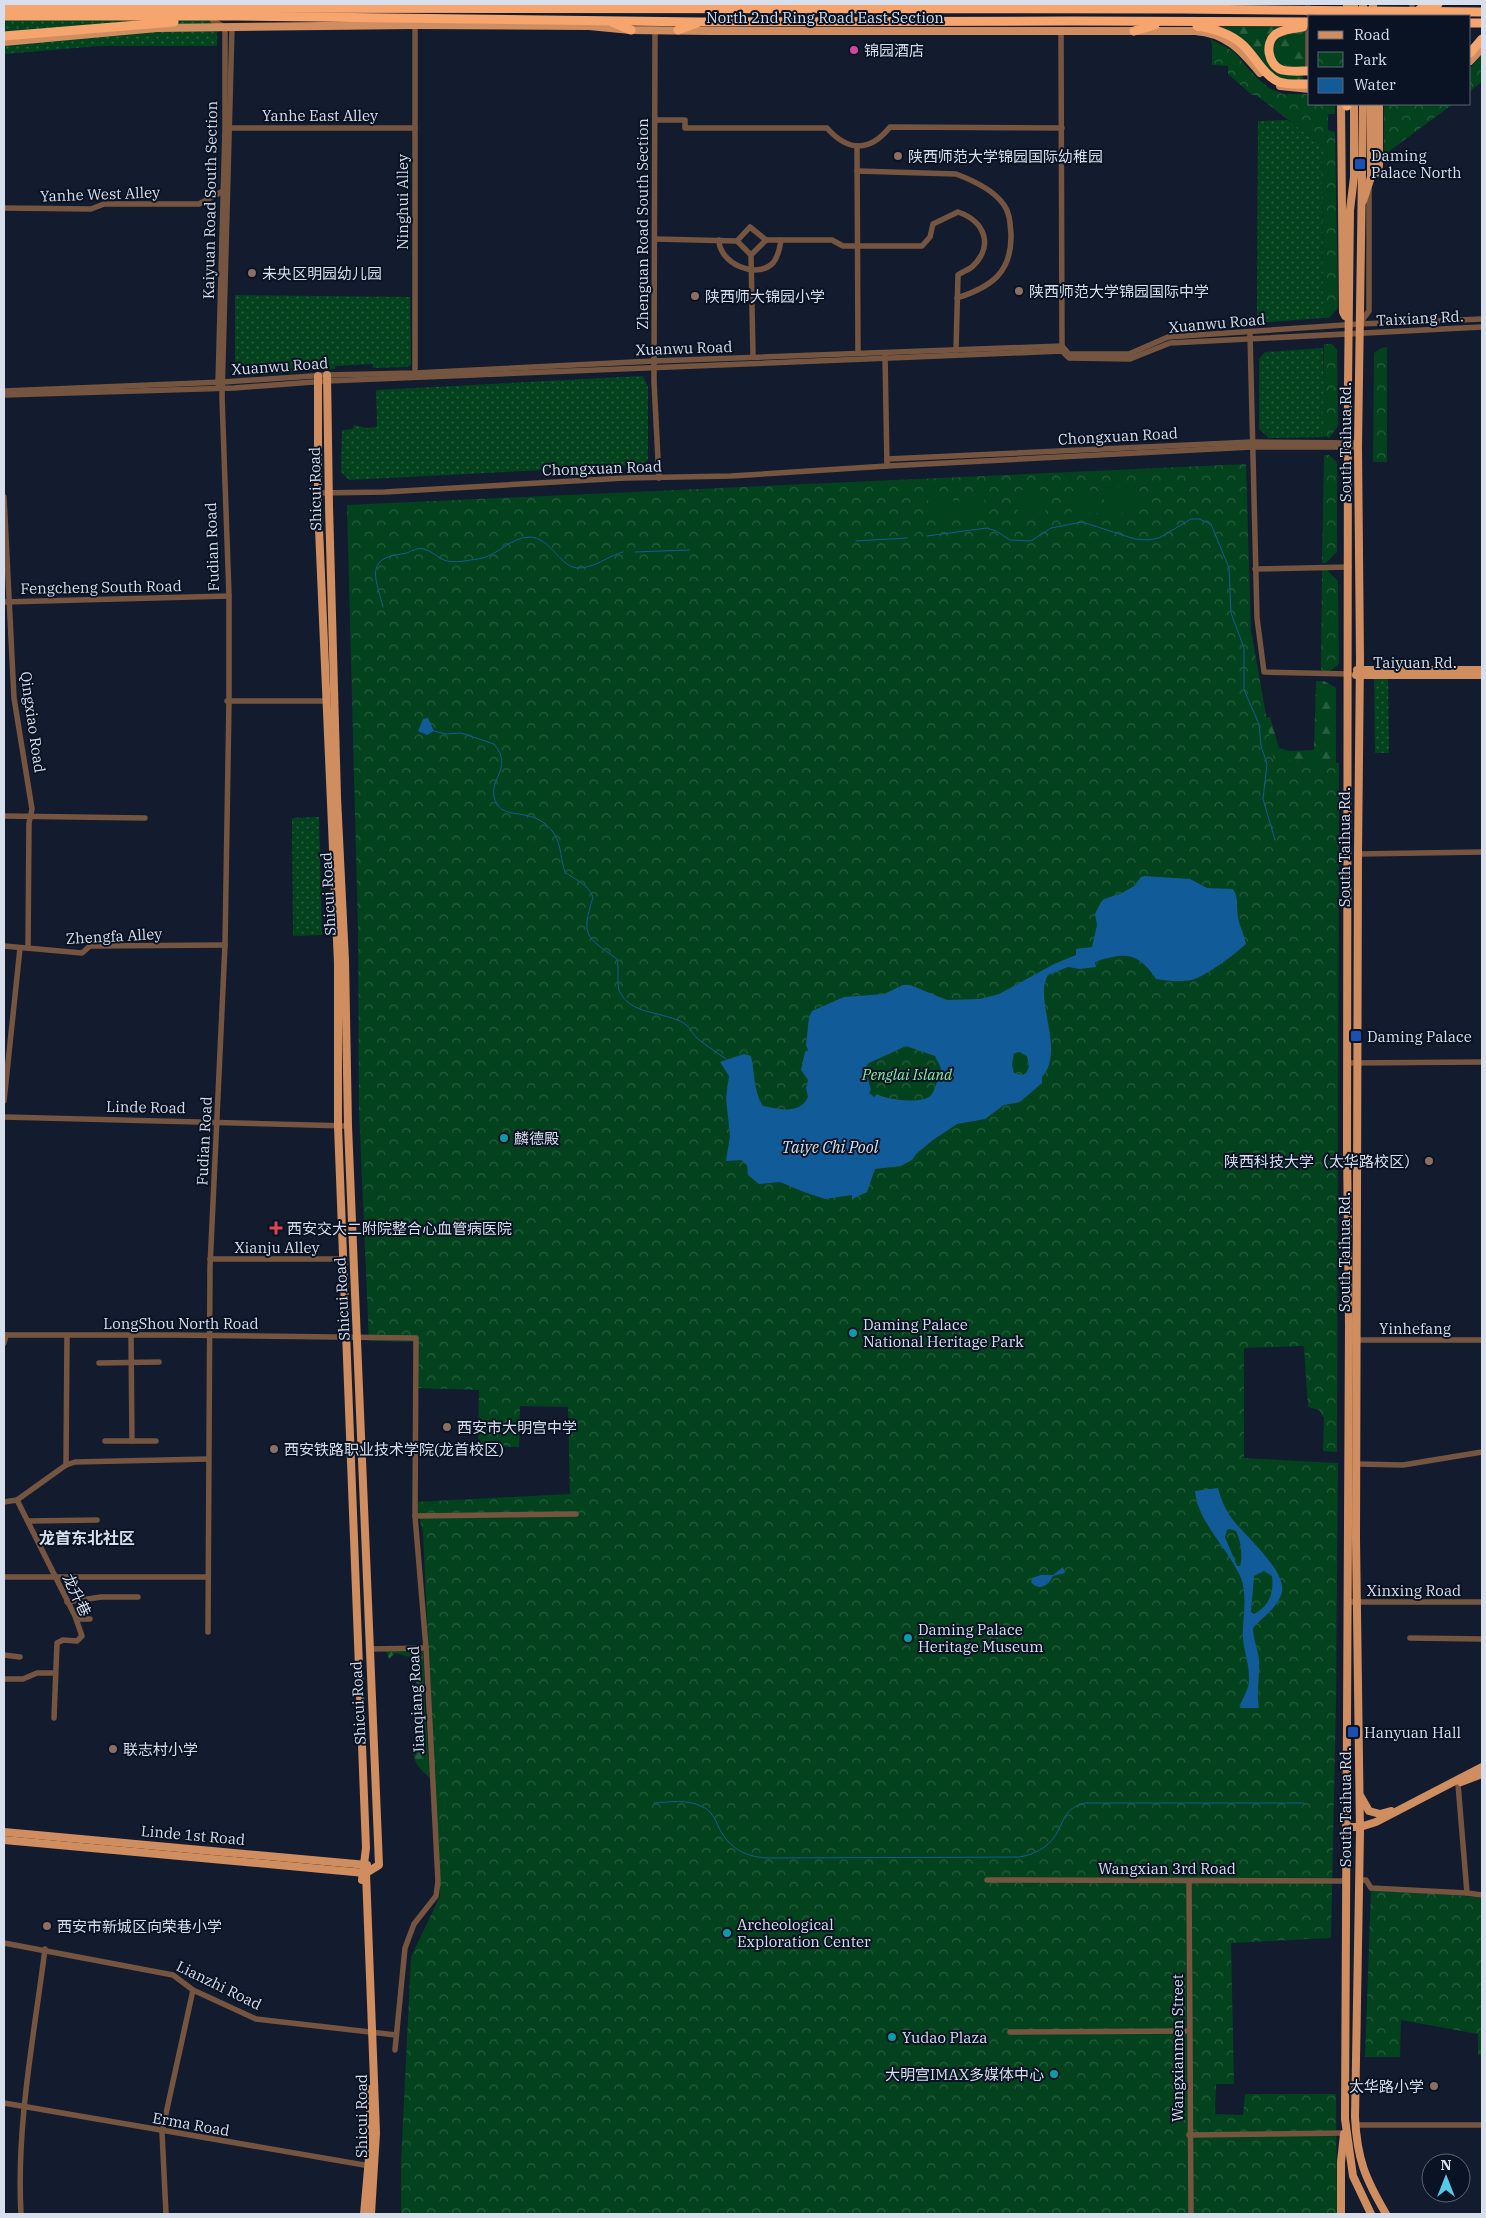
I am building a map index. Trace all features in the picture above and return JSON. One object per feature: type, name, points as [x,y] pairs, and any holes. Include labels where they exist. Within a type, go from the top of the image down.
[{"type":"highway","points":[[155,4],[190,8]]},
{"type":"highway","points":[[1164,7],[1207,4]]},
{"type":"highway","points":[[1285,4],[1331,12]]},
{"type":"highway","points":[[4,16],[115,13],[190,8],[758,9],[1164,7],[1331,12],[1410,11],[1439,7],[1482,12]]},
{"type":"highway","points":[[4,8],[236,16],[701,22],[1170,22],[1308,27]]},
{"type":"highway","points":[[4,36],[213,20],[236,16]]},
{"type":"highway","points":[[605,20],[632,30]]},
{"type":"highway","points":[[678,30],[701,22]]},
{"type":"highway","points":[[1134,31],[1170,22],[1219,30],[1243,45],[1271,77],[1280,82],[1308,86]]},
{"type":"highway","points":[[1292,26],[1276,34],[1271,40],[1269,52],[1271,61],[1276,67],[1284,70],[1308,72]]},
{"type":"highway","points":[[1471,52],[1482,39]]},
{"type":"main road","points":[[564,8],[588,4]]},
{"type":"main road","points":[[724,4],[758,9]]},
{"type":"main road","name":"North 2nd Ring Road East Section","points":[[4,42],[157,28],[415,25],[589,26],[632,30],[1134,31],[1213,33],[1237,46],[1264,76],[1275,84],[1290,88],[1308,86]]},
{"type":"main road","points":[[1471,60],[1482,48]]},
{"type":"main road","points":[[1347,105],[1343,312],[1348,329]]},
{"type":"main road","name":"South Taihua Rd.","points":[[1347,105],[1346,173],[1350,210],[1348,329],[1348,1340],[1345,2119],[1353,2176],[1371,2214]]},
{"type":"main road","name":"South Taihua Rd.","points":[[1363,105],[1358,445],[1360,673],[1357,1464],[1360,1830],[1356,2125],[1358,2151],[1362,2168],[1386,2214]]},
{"type":"main road","points":[[1361,210],[1370,180],[1371,105]]},
{"type":"main road","points":[[1370,180],[1378,172],[1379,165],[1379,105]]},
{"type":"main road","name":"Shicui Road","points":[[327,378],[328,493],[337,798],[345,960],[348,1126],[379,1864]]},
{"type":"main road","name":"Shicui Road","points":[[318,379],[318,493],[325,701],[338,963],[338,1126],[366,1848],[364,1871],[370,2033],[371,2214]]},
{"type":"main road","name":"Taiyuan Rd.","points":[[1360,673],[1482,670]]},
{"type":"main road","name":"Taiyuan Rd.","points":[[1349,672],[1482,676]]},
{"type":"main road","points":[[1360,1830],[1482,1767]]},
{"type":"main road","points":[[1346,1829],[1360,1830],[1378,1827],[1458,1784],[1482,1774]]},
{"type":"main road","points":[[1359,1791],[1365,1806],[1375,1813],[1386,1813],[1404,1807]]},
{"type":"main road","name":"Linde 1st Road","points":[[4,1832],[364,1871]]},
{"type":"main road","name":"Linde 1st Road","points":[[4,1840],[364,1871],[379,1864]]},
{"type":"main road","points":[[1341,2214],[1341,2162],[1345,2119]]},
{"type":"main road","name":"Shicui Road","points":[[364,2214],[372,2167]]},
{"type":"street","points":[[213,20],[229,27]]},
{"type":"street","name":"Ninghui Alley","points":[[415,25],[415,376]]},
{"type":"street","name":"Kaiyuan Road South Section","points":[[221,385],[229,27]]},
{"type":"street","name":"Zhenguan Road South Section","points":[[655,30],[654,364],[659,478]]},
{"type":"street","points":[[1061,31],[1062,348]]},
{"type":"street","points":[[655,120],[685,120],[684,128],[827,128],[845,143],[857,146],[872,143],[890,127],[1062,128]]},
{"type":"street","name":"Kaiyuan Road South Section","points":[[221,385],[223,191],[228,128]]},
{"type":"street","name":"Yanhe East Alley","points":[[228,128],[414,128]]},
{"type":"street","points":[[857,146],[858,353]]},
{"type":"street","points":[[857,171],[956,174],[969,178],[991,192],[1004,205],[1010,218],[1011,249],[1008,261],[1001,273],[990,284],[977,292],[957,298]]},
{"type":"street","points":[[1359,324],[1369,311],[1370,180]]},
{"type":"street","name":"Yanhe West Alley","points":[[4,208],[91,209],[104,204],[199,204],[223,191]]},
{"type":"street","points":[[737,241],[750,227],[766,240],[832,240],[843,246],[922,246],[930,238],[933,224],[958,212],[969,216],[980,225],[985,236],[980,255],[972,267],[958,275],[956,350]]},
{"type":"street","points":[[655,239],[737,241],[751,255],[753,357]]},
{"type":"street","points":[[719,240],[719,249],[724,255],[733,263],[752,270],[764,269],[774,262],[782,240]]},
{"type":"street","points":[[751,255],[766,240]]},
{"type":"street","name":"Taixiang Rd.","points":[[1359,324],[1482,319]]},
{"type":"street","name":"Xuanwu Road","points":[[654,364],[753,357],[858,353],[885,355],[956,350],[1062,348],[1069,354],[1129,354],[1168,337],[1250,335],[1348,329],[1359,324]]},
{"type":"street","name":"Taixiang Rd.","points":[[1359,334],[1482,327]]},
{"type":"street","name":"Xuanwu Road","points":[[1348,329],[1359,334]]},
{"type":"street","points":[[1250,335],[1257,618],[1264,672],[1349,672]]},
{"type":"street","name":"Xuanwu Road","points":[[4,396],[327,378],[415,376],[654,364],[1062,348]]},
{"type":"street","points":[[885,355],[887,466]]},
{"type":"street","name":"Xuanwu Road","points":[[4,391],[221,385]]},
{"type":"street","name":"Fudian Road","points":[[208,1632],[208,1336],[225,945],[228,703],[228,596],[221,385]]},
{"type":"street","name":"Chongxuan Road","points":[[318,493],[625,478],[828,471],[1252,444]]},
{"type":"street","name":"Chongxuan Road","points":[[887,459],[1252,444],[1358,445]]},
{"type":"street","name":"Qingxiao Road","points":[[4,497],[6,602],[14,698],[32,809],[29,823],[28,948]]},
{"type":"street","points":[[1255,569],[1349,567]]},
{"type":"street","name":"Fengcheng South Road","points":[[6,602],[228,596]]},
{"type":"street","points":[[228,703],[325,701]]},
{"type":"street","points":[[4,816],[145,818]]},
{"type":"street","points":[[1358,854],[1482,852]]},
{"type":"street","name":"Zhengfa Alley","points":[[4,946],[82,953],[90,946],[225,945]]},
{"type":"street","points":[[4,1101],[20,948]]},
{"type":"street","points":[[1347,1063],[1482,1062]]},
{"type":"street","name":"Linde Road","points":[[4,1117],[348,1126]]},
{"type":"street","name":"Xianju Alley","points":[[210,1259],[343,1259]]},
{"type":"street","points":[[4,1343],[5,1335]]},
{"type":"street","name":"LongShou North Road","points":[[5,1335],[358,1336],[416,1338]]},
{"type":"street","points":[[131,1335],[132,1441]]},
{"type":"street","points":[[66,1465],[67,1336]]},
{"type":"street","name":"Jianqiang Road","points":[[395,2050],[405,1948],[414,1924],[436,1896],[438,1881],[426,1648],[416,1516],[416,1338]]},
{"type":"street","name":"Yinhefang","points":[[1348,1340],[1482,1340]]},
{"type":"street","points":[[99,1363],[159,1362]]},
{"type":"street","points":[[105,1441],[156,1441]]},
{"type":"street","points":[[1357,1464],[1403,1464],[1482,1452]]},
{"type":"street","points":[[4,1502],[17,1500],[66,1465],[82,1462],[208,1459]]},
{"type":"street","name":"龙升巷","points":[[17,1500],[77,1619],[82,1636],[77,1641],[63,1640],[57,1643],[54,1718]]},
{"type":"street","points":[[416,1516],[576,1514]]},
{"type":"street","points":[[28,1521],[97,1520]]},
{"type":"street","points":[[4,1577],[208,1577]]},
{"type":"street","points":[[67,1602],[101,1597],[138,1597]]},
{"type":"street","name":"Xinxing Road","points":[[1347,1602],[1482,1602]]},
{"type":"street","points":[[77,1619],[90,1619]]},
{"type":"street","points":[[1410,1638],[1482,1638]]},
{"type":"street","points":[[370,1649],[426,1648]]},
{"type":"street","points":[[4,1655],[20,1657]]},
{"type":"street","points":[[4,1679],[27,1678],[40,1672],[55,1673]]},
{"type":"street","points":[[1458,1784],[1467,1893]]},
{"type":"street","name":"Wangxian 3rd Road","points":[[987,1880],[1346,1881]]},
{"type":"street","points":[[1359,1880],[1366,1880],[1371,1888],[1482,1895]]},
{"type":"street","name":"Wangxianmen Street","points":[[1189,1881],[1190,2214]]},
{"type":"street","name":"Lianzhi Road","points":[[4,1943],[45,1949],[172,1975],[193,1990],[256,2019],[396,2035]]},
{"type":"street","points":[[20,2214],[19,2180],[25,2106],[45,1949]]},
{"type":"street","points":[[166,2214],[162,2132],[193,1990]]},
{"type":"street","points":[[1010,2032],[1189,2031]]},
{"type":"street","name":"Erma Road","points":[[4,2103],[372,2167]]},
{"type":"street","points":[[1356,2125],[1482,2125]]},
{"type":"street","points":[[1189,2135],[1344,2133]]},
{"type":"green space","points":[[4,4],[218,4],[217,46],[100,46],[4,54]]},
{"type":"green space","points":[[1220,27],[1308,27],[1308,74],[1303,74],[1303,81],[1285,80],[1273,75]]},
{"type":"green space","points":[[1210,39],[1233,51],[1257,78],[1269,88],[1283,94],[1308,94],[1308,105],[1335,105],[1335,114],[1328,114],[1328,130],[1335,132],[1338,308],[1329,318],[1323,318],[1322,146],[1256,95],[1252,95],[1228,74],[1228,66],[1212,65],[1212,44]]},
{"type":"green space","points":[[1482,54],[1482,82],[1471,90],[1471,68]]},
{"type":"green space","points":[[1384,105],[1452,105],[1384,155]]},
{"type":"green space","points":[[1288,120],[1322,146],[1323,318],[1257,323],[1258,121]]},
{"type":"green space","points":[[235,295],[410,297],[411,364],[408,367],[373,368],[373,364],[335,366],[335,369],[245,376],[235,367]]},
{"type":"green space","points":[[1324,344],[1332,344],[1337,350],[1338,426],[1329,438],[1322,435]]},
{"type":"green space","points":[[1387,347],[1387,462],[1373,462],[1374,353],[1381,348]]},
{"type":"green space","points":[[1323,348],[1324,437],[1269,438],[1259,429],[1259,359],[1265,352]]},
{"type":"green space","points":[[643,376],[648,387],[648,460],[641,465],[349,480],[341,472],[342,430],[353,429],[354,425],[367,428],[377,427],[376,390]]},
{"type":"green space","points":[[1324,455],[1329,455],[1337,462],[1337,552],[1326,563],[1322,563]]},
{"type":"green space","name":"Daming Palace National Heritage Park","points":[[1246,464],[1251,630],[1274,760],[1339,763],[1337,1452],[1323,1451],[1324,1418],[1319,1410],[1308,1407],[1304,1346],[1244,1348],[1244,1458],[1338,1463],[1336,1701],[1331,1938],[1231,1943],[1234,2084],[1216,2084],[1215,2114],[1243,2115],[1245,2094],[1336,2094],[1337,2214],[401,2214],[401,2163],[411,1957],[440,1896],[423,1533],[416,1502],[570,1494],[568,1407],[520,1406],[519,1447],[478,1446],[479,1390],[415,1388],[416,1342],[369,1341],[359,1108],[358,930],[347,505]]},
{"type":"green space","points":[[1135,486],[1137,512],[1105,515],[1103,488]]},
{"type":"green space","points":[[1017,490],[1044,490],[1045,513],[1018,514]]},
{"type":"green space","points":[[1097,490],[1098,513],[1072,514],[1071,491]]},
{"type":"green space","points":[[984,492],[985,518],[960,518],[959,493]]},
{"type":"green space","points":[[928,494],[953,494],[954,519],[929,520]]},
{"type":"green space","points":[[1322,570],[1327,570],[1338,581],[1339,664],[1329,672],[1323,672],[1321,669]]},
{"type":"green space","points":[[1374,678],[1388,678],[1389,753],[1375,753]]},
{"type":"green space","points":[[1316,681],[1324,681],[1336,688],[1336,767],[1270,767],[1264,718],[1270,717],[1279,748],[1290,751],[1314,750]]},
{"type":"green space","points":[[319,817],[322,935],[293,936],[292,818]]},
{"type":"green space","points":[[423,1650],[425,1689],[421,1690],[414,1678],[414,1673],[418,1666],[416,1659],[395,1653],[389,1659],[386,1651]]},
{"type":"green space","points":[[424,1693],[430,1778],[418,1765],[413,1753],[413,1748],[423,1737],[421,1715],[415,1703]]},
{"type":"green space","points":[[1371,1890],[1482,1898],[1482,2055],[1478,2055],[1478,2034],[1401,2020],[1400,2057],[1365,2057]]},
{"type":"water","points":[[428,718],[434,731],[427,735],[418,731],[423,719]]},
{"type":"water","name":"Taiye Chi Pool","points":[[1141,877],[1190,879],[1207,888],[1233,889],[1237,899],[1237,913],[1246,944],[1212,970],[1191,980],[1156,979],[1137,959],[1123,956],[1095,962],[1096,967],[1080,969],[1068,967],[1048,975],[1044,985],[1044,998],[1051,1053],[1049,1066],[1042,1077],[1042,1083],[1020,1102],[1004,1105],[985,1119],[957,1124],[933,1140],[916,1154],[912,1160],[901,1166],[875,1169],[867,1192],[852,1199],[852,1195],[825,1199],[780,1182],[759,1184],[748,1175],[747,1165],[741,1160],[726,1161],[730,1136],[726,1098],[729,1076],[720,1062],[744,1054],[751,1056],[756,1088],[763,1106],[794,1109],[804,1103],[808,1097],[806,1088],[808,1080],[801,1070],[805,1052],[808,1050],[806,1045],[809,1017],[812,1011],[844,997],[884,994],[903,985],[910,985],[947,1000],[980,999],[999,994],[1054,964],[1076,955],[1076,949],[1092,947],[1097,925],[1095,914],[1101,902],[1134,886]],"holes":[[[906,1046],[935,1056],[941,1068],[932,1094],[928,1097],[914,1100],[897,1100],[877,1094],[874,1097],[869,1093],[871,1090],[865,1068],[869,1063]],[[1020,1052],[1027,1056],[1029,1067],[1023,1075],[1014,1073],[1012,1065],[1014,1053]]]},
{"type":"water","points":[[1218,1488],[1230,1517],[1272,1564],[1282,1583],[1282,1592],[1277,1603],[1253,1628],[1259,1660],[1259,1708],[1240,1708],[1249,1681],[1243,1638],[1244,1589],[1242,1581],[1234,1564],[1201,1513],[1195,1491]],"holes":[[[1229,1529],[1236,1531],[1239,1539],[1240,1566],[1237,1566],[1225,1537]],[[1264,1571],[1272,1576],[1271,1594],[1267,1603],[1254,1614],[1251,1612],[1254,1576]]]},
{"type":"water","points":[[1063,1567],[1065,1573],[1053,1576],[1044,1586],[1037,1587],[1031,1582],[1032,1578],[1041,1575],[1053,1575]]},
{"type":"waterway","points":[[927,536],[987,528],[996,531],[1010,540],[1031,541],[1051,528],[1082,522],[1135,539],[1148,540],[1159,538],[1191,519],[1199,519],[1211,524],[1229,568],[1231,613],[1244,648],[1244,690],[1259,724],[1261,746],[1267,764],[1263,799],[1275,840]]},
{"type":"waterway","points":[[383,607],[376,579],[377,565],[390,556],[418,549],[427,550],[441,559],[452,562],[485,557],[516,540],[530,537],[544,542],[565,562],[577,568],[595,564],[623,552]]},
{"type":"waterway","points":[[856,541],[907,538]]},
{"type":"waterway","points":[[635,552],[689,550]]},
{"type":"waterway","points":[[434,731],[446,734],[461,733],[494,744],[500,753],[502,761],[494,789],[497,804],[508,812],[531,816],[539,820],[555,835],[559,843],[565,872],[585,885],[593,897],[587,920],[588,934],[592,940],[617,959],[618,987],[624,998],[639,1009],[685,1024],[698,1039],[726,1059]]},
{"type":"waterway","points":[[654,1803],[685,1802],[697,1804],[711,1813],[723,1835],[733,1846],[752,1856],[768,1858],[1019,1857],[1034,1853],[1048,1844],[1055,1836],[1068,1812],[1072,1808],[1085,1803],[1304,1803]]},
{"type":"tunnel","points":[[1308,4],[1308,33]]},
{"type":"place","name":"锦园酒店","points":[[854,50]]},
{"type":"place","name":"陕西师范大学锦园国际幼稚园","points":[[898,156]]},
{"type":"place","name":"Daming Palace North","points":[[1360,164]]},
{"type":"place","name":"未央区明园幼儿园","points":[[252,273]]},
{"type":"place","name":"陕西师范大学锦园国际中学","points":[[1019,291]]},
{"type":"place","name":"陕西师大锦园小学","points":[[695,296]]},
{"type":"place","name":"Daming Palace","points":[[1356,1036]]},
{"type":"place","name":"麟德殿","points":[[504,1138]]},
{"type":"place","name":"陕西科技大学（太华路校区）","points":[[1429,1161]]},
{"type":"place","name":"西安交大二附院整合心血管病医院","points":[[276,1228]]},
{"type":"place","name":"Daming Palace National Heritage Park","points":[[853,1333]]},
{"type":"place","name":"西安市大明宫中学","points":[[447,1427]]},
{"type":"place","name":"西安铁路职业技术学院(龙首校区)","points":[[274,1449]]},
{"type":"place","name":"Daming Palace Heritage Museum","points":[[908,1638]]},
{"type":"place","name":"Hanyuan Hall","points":[[1353,1732]]},
{"type":"place","name":"联志村小学","points":[[113,1749]]},
{"type":"place","name":"西安市新城区向荣巷小学","points":[[47,1926]]},
{"type":"place","name":"Archeological Exploration Center","points":[[727,1933]]},
{"type":"place","name":"Yudao Plaza","points":[[892,2037]]},
{"type":"place","name":"大明宫IMAX多媒体中心","points":[[1054,2074]]},
{"type":"place","name":"太华路小学","points":[[1434,2086]]},
{"type":"district","name":"龙首东北社区","points":[[87,1538]]},
{"type":"park label","name":"Penglai Island","points":[[907,1074]]}]
